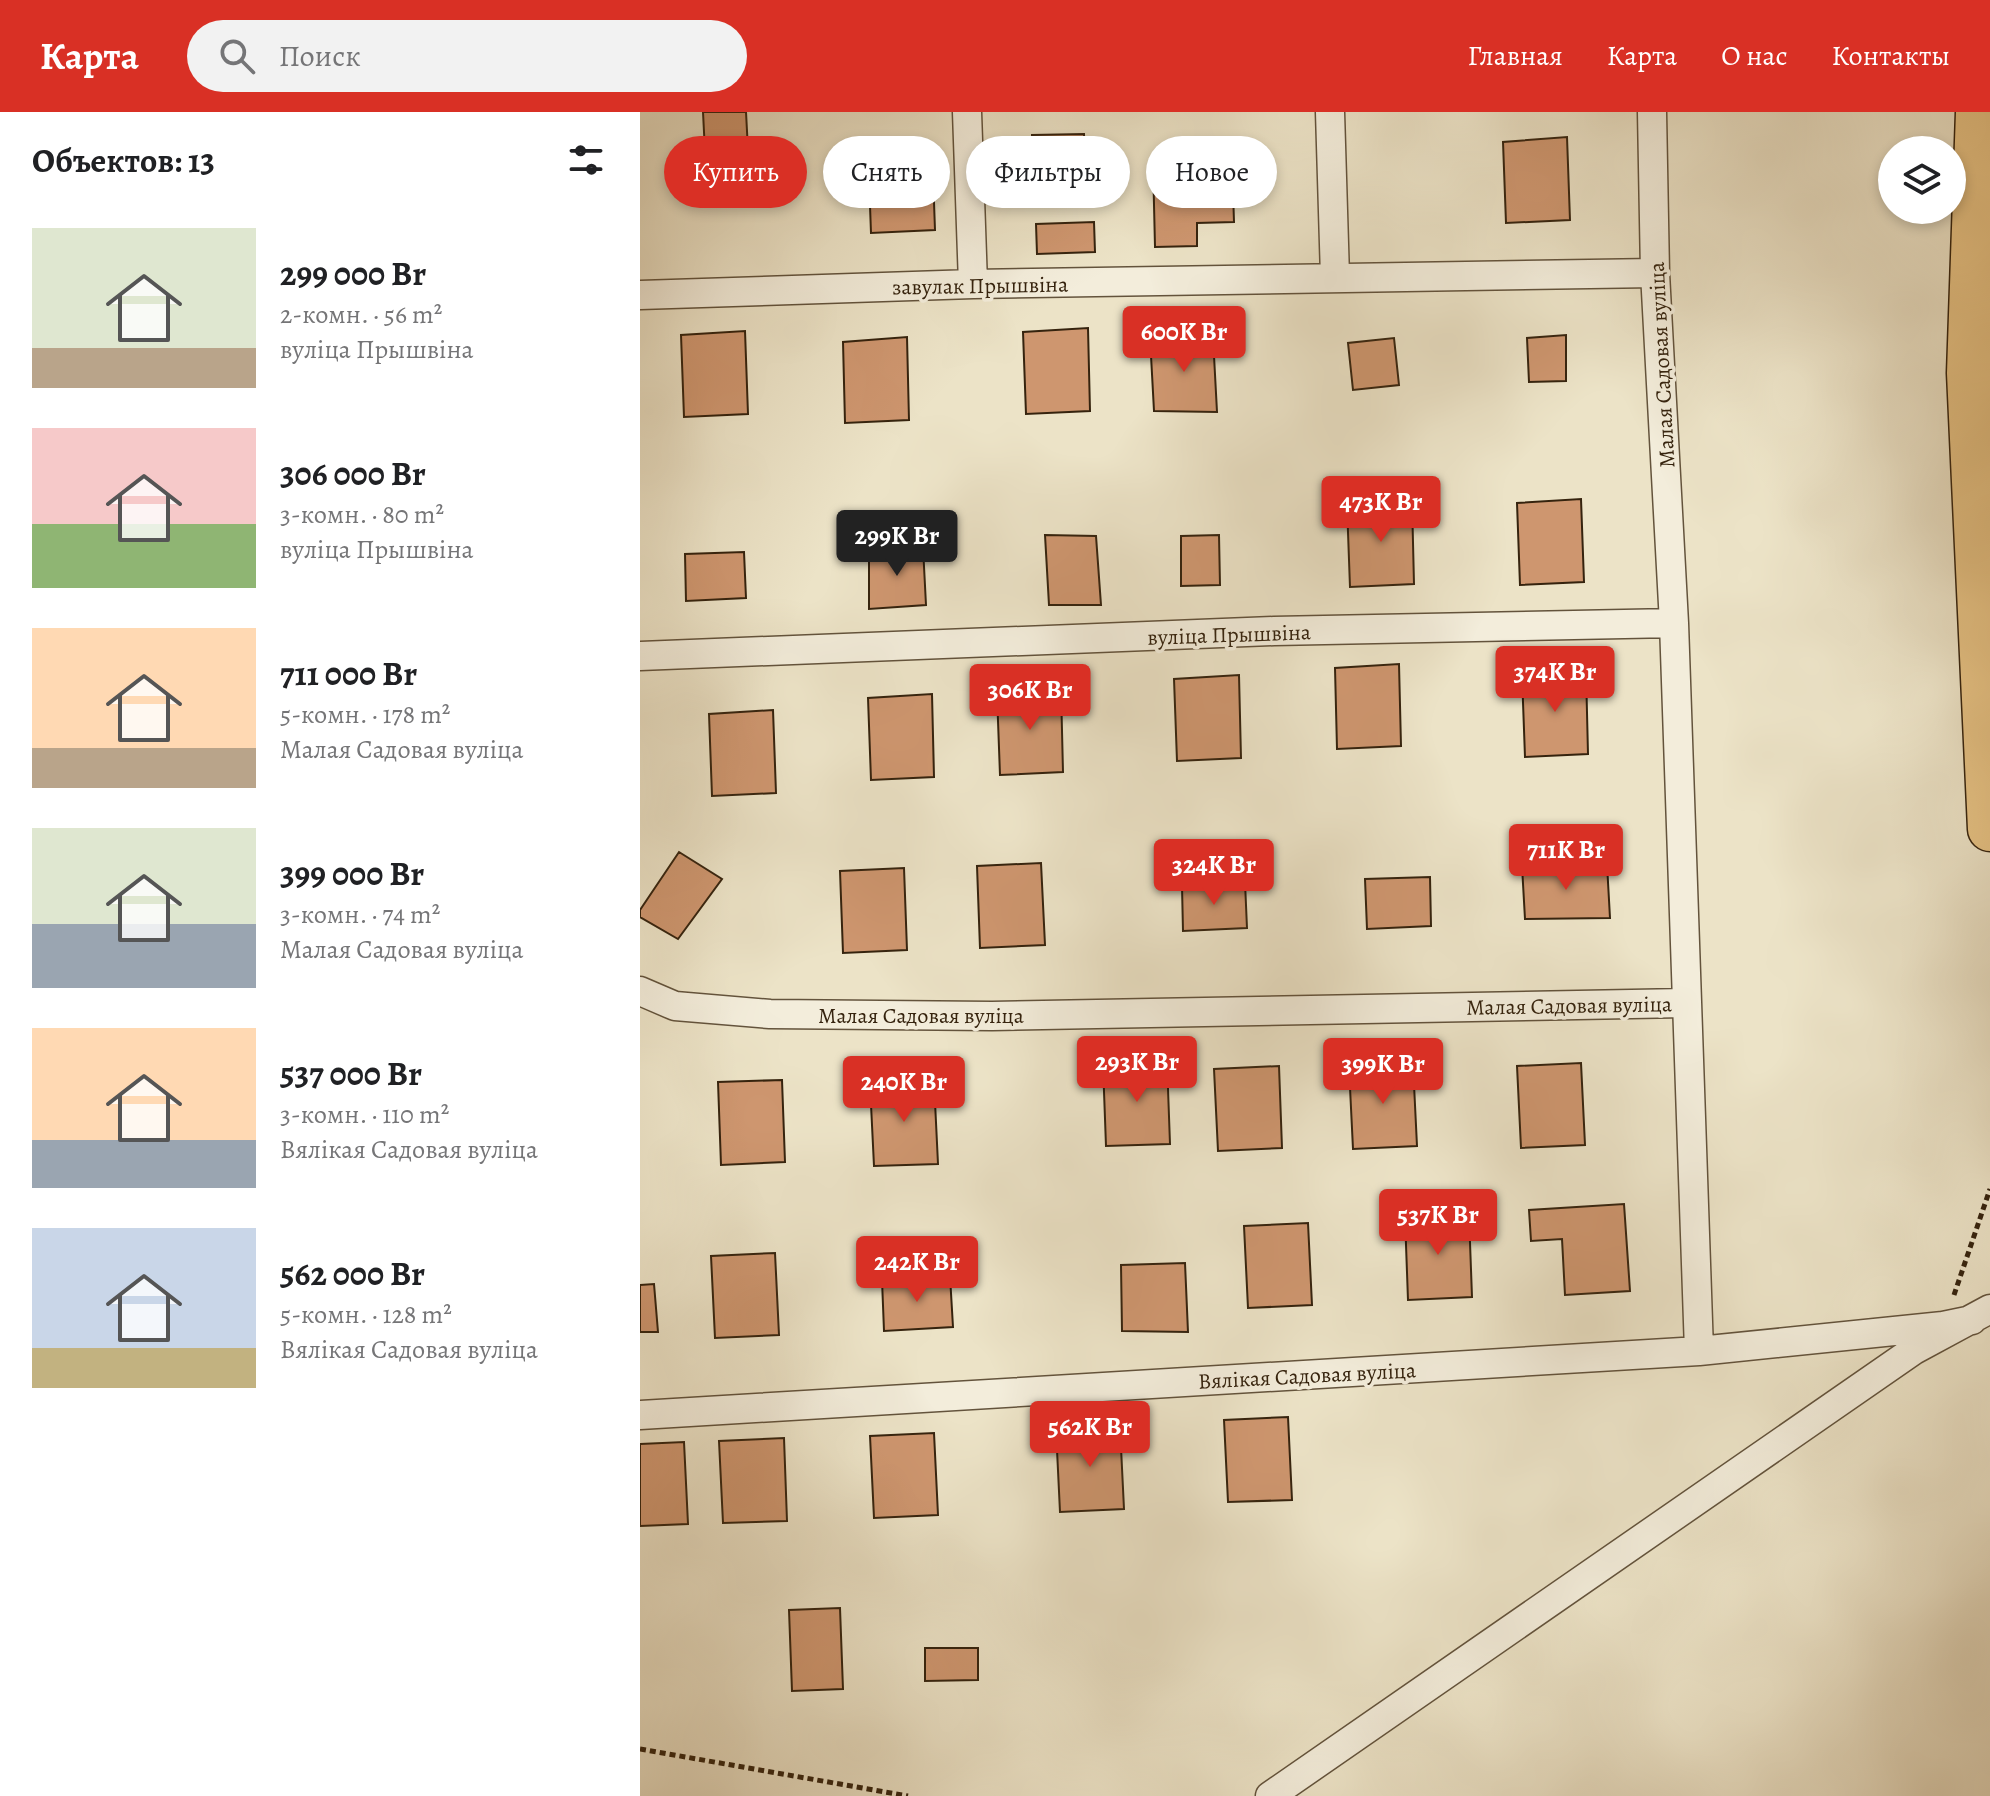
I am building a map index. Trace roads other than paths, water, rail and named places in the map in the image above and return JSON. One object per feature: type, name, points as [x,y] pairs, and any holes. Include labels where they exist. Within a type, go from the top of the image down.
[{"type":"main road","points":[[1978,112],[1969,373],[1990,829]]},
{"type":"street","points":[[967,112],[973,284]]},
{"type":"street","points":[[1330,112],[1335,277]]},
{"type":"street","name":"Малая Садовая вуліца","points":[[1652,112],[1655,273],[1674,623],[1699,1351]]},
{"type":"street","name":"завулак Прышвіна","points":[[640,295],[973,284],[1655,273]]},
{"type":"street","name":"вуліца Прышвіна","points":[[640,656],[1274,631],[1674,623]]},
{"type":"street","name":"Малая Садовая вуліца","points":[[640,991],[675,1006],[770,1014],[992,1016],[1685,1003]]},
{"type":"street","points":[[1270,1796],[1914,1350],[1981,1314]]},
{"type":"street","name":"Вялікая Садовая вуліца","points":[[640,1415],[1699,1351],[1943,1326],[1981,1314]]}]
